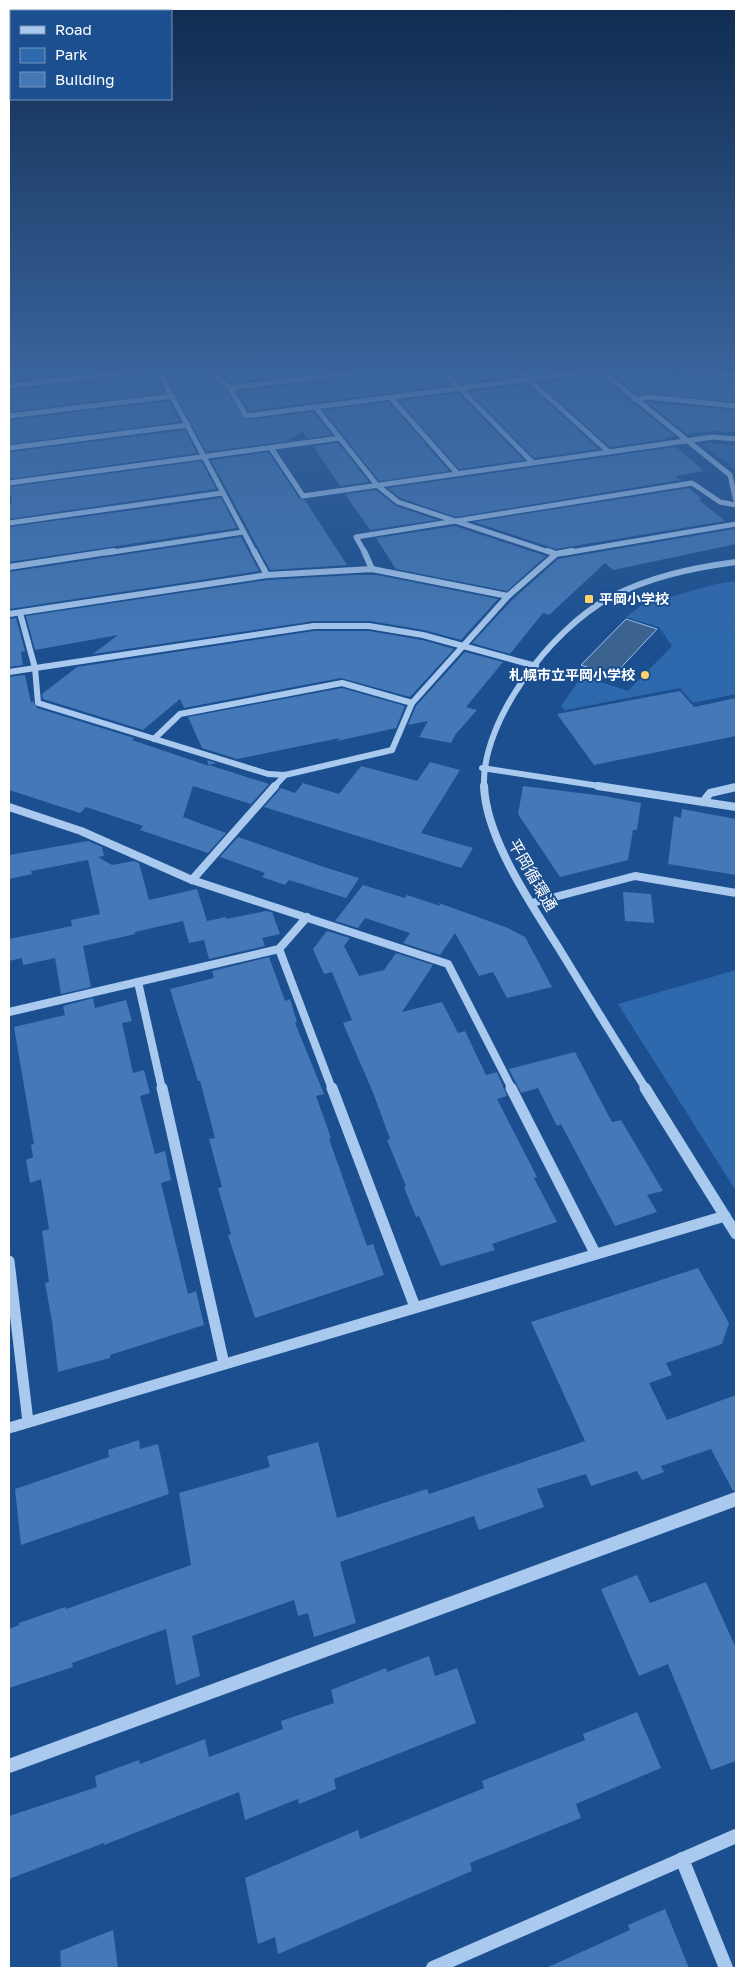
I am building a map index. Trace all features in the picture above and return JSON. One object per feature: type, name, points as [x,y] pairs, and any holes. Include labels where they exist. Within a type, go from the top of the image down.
[{"type":"street","points":[[9,483],[164,462]]},
{"type":"street","points":[[206,462],[267,575]]},
{"type":"street","points":[[281,462],[303,496],[538,462]]},
{"type":"street","points":[[359,462],[377,485],[398,502],[556,554],[736,524]]},
{"type":"street","points":[[448,462],[457,473]]},
{"type":"street","points":[[372,569],[369,559],[356,537],[692,483],[720,502],[736,503],[730,475],[714,462]]},
{"type":"street","points":[[9,523],[222,492]]},
{"type":"street","points":[[9,567],[243,532]]},
{"type":"street","points":[[20,612],[35,668],[38,703],[268,774],[285,775],[392,750],[412,703],[508,596],[556,554]]},
{"type":"street","name":"平岡循環通","points":[[736,562],[692,568],[659,577],[630,588],[595,607],[564,634],[536,666],[499,715],[482,768],[484,795],[498,845],[736,1234]]},
{"type":"street","points":[[9,614],[267,575],[372,569],[508,596]]},
{"type":"street","points":[[9,672],[314,626],[369,626],[423,635],[536,666]]},
{"type":"street","points":[[154,740],[180,714],[342,683],[412,703]]},
{"type":"street","points":[[482,768],[736,808]]},
{"type":"street","points":[[192,880],[285,775]]},
{"type":"street","points":[[702,802],[710,793],[736,787]]},
{"type":"street","points":[[9,807],[81,831],[192,880],[307,916],[448,964],[596,1253]]},
{"type":"street","points":[[532,903],[635,876],[736,894]]},
{"type":"street","points":[[9,1012],[279,949],[307,916]]},
{"type":"street","points":[[279,949],[415,1307]]},
{"type":"street","points":[[138,982],[224,1364]]},
{"type":"street","points":[[9,1428],[725,1216]]},
{"type":"street","points":[[9,1261],[28,1422]]},
{"type":"street","points":[[9,1766],[736,1499]]},
{"type":"street","points":[[433,1968],[736,1836]]},
{"type":"street","points":[[682,1859],[726,1968]]},
{"type":"green space","points":[[726,462],[736,462],[736,470]]},
{"type":"green space","points":[[736,581],[736,694],[693,703],[680,688],[565,710],[561,706],[582,676],[628,691],[672,646],[659,627],[626,617],[642,605],[716,584]]},
{"type":"green space","points":[[736,970],[736,1191],[618,1004]]},
{"type":"shaded area","points":[[626,619],[657,629],[613,676],[581,665]]},
{"type":"building","points":[[9,462],[130,462],[9,479]]},
{"type":"building","points":[[202,462],[216,489],[9,519],[9,503],[12,503],[9,487]]},
{"type":"building","points":[[212,462],[275,462],[299,498],[305,500],[347,565],[270,570]]},
{"type":"building","points":[[324,462],[353,462],[369,482],[340,486]]},
{"type":"building","points":[[364,462],[441,462],[449,471],[379,481]]},
{"type":"building","points":[[453,462],[508,462],[459,469]]},
{"type":"building","points":[[569,462],[694,462],[704,471],[675,476],[680,480],[456,517],[400,498],[388,488]]},
{"type":"building","points":[[689,488],[702,499],[699,500],[725,521],[556,549],[474,522]]},
{"type":"building","points":[[376,490],[396,506],[437,520],[370,530],[345,494]]},
{"type":"building","points":[[221,498],[237,528],[9,562],[9,527]]},
{"type":"building","points":[[455,526],[546,556],[507,591],[396,569],[376,538]]},
{"type":"building","points":[[734,529],[736,531],[736,544],[613,570],[605,563],[549,615],[543,613],[510,654],[472,643],[512,600],[558,559]]},
{"type":"building","points":[[241,537],[259,571],[9,609],[9,572]]},
{"type":"building","points":[[377,575],[498,599],[461,640],[424,630],[370,621],[314,621],[93,654],[118,635],[35,650],[26,616],[268,580]]},
{"type":"building","points":[[16,618],[25,651],[21,652],[23,665],[9,667],[9,619]]},
{"type":"building","points":[[314,631],[369,631],[422,640],[454,649],[410,697],[341,678],[184,708],[180,699],[143,730],[43,699],[42,694],[77,667]]},
{"type":"building","points":[[465,652],[503,662],[466,707],[477,710],[455,735],[451,743],[419,737],[428,721],[408,725],[416,706]]},
{"type":"building","points":[[25,675],[31,703],[33,701],[37,708],[134,738],[132,740],[209,766],[207,760],[216,763],[209,765],[269,784],[251,804],[193,786],[183,817],[226,833],[208,853],[140,830],[143,826],[86,807],[80,813],[9,790],[9,677]]},
{"type":"building","points":[[342,688],[405,706],[396,728],[237,759],[202,748],[188,717]]},
{"type":"building","points":[[680,691],[694,707],[736,698],[736,736],[594,765],[557,714]]},
{"type":"building","points":[[430,762],[460,770],[421,833],[473,848],[461,868],[264,807],[281,788],[295,793],[303,783],[339,794],[361,766],[417,781]]},
{"type":"building","points":[[523,786],[604,796],[641,803],[637,830],[633,830],[628,860],[560,877],[518,814]]},
{"type":"building","points":[[682,809],[736,819],[736,875],[668,864],[674,816],[681,818]]},
{"type":"building","points":[[238,837],[359,878],[346,898],[289,880],[285,885],[262,877],[265,873],[220,857]]},
{"type":"building","points":[[88,841],[102,847],[104,856],[98,857],[112,865],[134,861],[139,863],[149,900],[197,889],[207,921],[266,911],[272,912],[280,934],[262,938],[265,946],[209,959],[204,940],[189,943],[183,921],[83,946],[91,987],[61,994],[55,958],[23,965],[22,958],[9,961],[9,939],[72,926],[71,920],[100,914],[88,860],[31,871],[32,874],[9,879],[9,855]]},
{"type":"building","points":[[363,885],[405,898],[407,895],[440,906],[439,903],[508,928],[525,937],[552,987],[507,998],[493,972],[479,976],[455,933],[440,955],[403,943],[410,933],[365,918],[358,928],[335,921]]},
{"type":"building","points":[[623,892],[651,894],[654,923],[625,921]]},
{"type":"building","points":[[327,931],[350,938],[344,946],[359,976],[384,970],[396,953],[433,965],[402,1012],[442,1002],[458,1033],[465,1031],[486,1075],[497,1072],[507,1096],[497,1099],[537,1177],[534,1178],[557,1222],[492,1244],[495,1250],[441,1266],[419,1216],[416,1217],[404,1187],[406,1186],[387,1140],[390,1139],[374,1095],[343,1023],[352,1020],[332,972],[324,974],[313,949]]},
{"type":"building","points":[[269,957],[285,1001],[290,999],[297,1022],[295,1023],[324,1094],[316,1096],[331,1138],[329,1139],[367,1246],[373,1244],[384,1275],[255,1318],[228,1235],[231,1234],[218,1188],[222,1187],[209,1139],[215,1138],[200,1081],[198,1081],[170,989],[214,978],[212,971]]},
{"type":"building","points":[[93,998],[95,1008],[126,1000],[132,1021],[122,1023],[133,1073],[144,1070],[150,1093],[140,1096],[155,1154],[165,1151],[171,1180],[161,1183],[188,1294],[196,1291],[204,1325],[110,1355],[110,1358],[58,1372],[45,1283],[49,1282],[42,1231],[49,1229],[41,1179],[30,1183],[26,1160],[33,1157],[31,1145],[34,1144],[14,1027],[65,1015],[63,1006]]},
{"type":"building","points":[[575,1052],[612,1122],[621,1120],[663,1191],[647,1195],[657,1212],[615,1226],[561,1124],[557,1126],[538,1088],[521,1093],[509,1069]]},
{"type":"building","points":[[698,1268],[729,1323],[722,1344],[666,1363],[672,1375],[649,1383],[667,1420],[736,1395],[736,1490],[733,1491],[711,1449],[661,1466],[664,1472],[642,1480],[637,1471],[591,1486],[586,1474],[537,1489],[544,1507],[479,1530],[474,1516],[340,1562],[356,1623],[314,1637],[308,1613],[298,1616],[294,1600],[192,1636],[200,1676],[176,1685],[166,1629],[72,1663],[73,1667],[9,1688],[9,1629],[19,1625],[19,1623],[65,1607],[66,1609],[191,1565],[179,1493],[270,1467],[267,1456],[318,1442],[337,1518],[427,1489],[429,1494],[585,1441],[531,1322]]},
{"type":"building","points":[[139,1440],[140,1449],[158,1444],[169,1494],[21,1545],[15,1489],[109,1457],[108,1450]]},
{"type":"building","points":[[637,1575],[650,1603],[706,1582],[736,1648],[736,1761],[711,1770],[668,1664],[639,1676],[601,1589]]},
{"type":"building","points":[[429,1656],[435,1676],[457,1668],[476,1723],[334,1779],[336,1789],[299,1804],[298,1799],[245,1820],[239,1792],[104,1845],[104,1843],[9,1879],[9,1816],[97,1787],[95,1776],[139,1760],[140,1764],[205,1739],[209,1757],[283,1729],[281,1721],[334,1703],[331,1690],[386,1668],[387,1672]]},
{"type":"building","points":[[637,1712],[661,1768],[576,1804],[581,1818],[470,1863],[472,1871],[278,1954],[275,1937],[258,1944],[245,1878],[358,1830],[360,1839],[484,1788],[482,1781],[585,1740],[583,1734]]},
{"type":"building","points":[[665,1909],[689,1968],[546,1968],[630,1930],[628,1925]]},
{"type":"building","points":[[113,1930],[118,1968],[61,1968],[60,1951]]},
{"type":"place","name":"平岡小学校","points":[[589,599]]},
{"type":"place","name":"札幌市立平岡小学校","points":[[645,675]]}]
